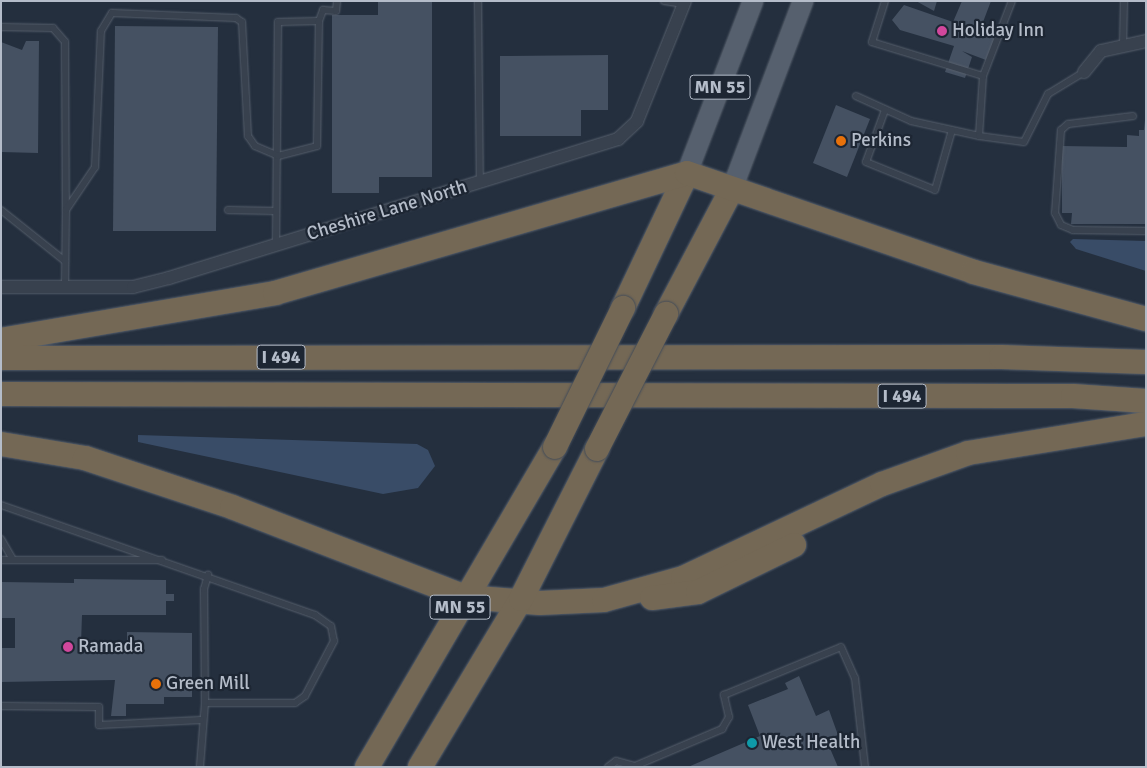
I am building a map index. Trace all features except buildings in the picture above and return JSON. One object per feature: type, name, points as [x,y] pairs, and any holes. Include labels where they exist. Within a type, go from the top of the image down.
[{"type":"highway","points":[[1,340],[274,293],[688,173],[974,272],[1146,319]]},
{"type":"highway","name":"MN 55","points":[[367,767],[465,597],[555,447],[688,173]]},
{"type":"highway","name":"MN 55","points":[[420,767],[521,599],[732,189]]},
{"type":"highway","name":"I 494","points":[[1,358],[1001,357],[1146,362]]},
{"type":"highway","name":"I 494","points":[[1,394],[1073,396],[1146,401]]},
{"type":"highway","points":[[1,444],[85,458],[232,507],[465,597],[521,599],[540,603],[628,595],[684,578],[882,484],[968,453],[1022,442],[1146,424]]},
{"type":"main road","name":"MN 55","points":[[688,173],[753,1]]},
{"type":"main road","name":"MN 55","points":[[732,189],[803,1]]},
{"type":"street","name":"Cheshire Lane North","points":[[1,287],[133,287],[276,246],[606,144],[629,131],[685,3]]},
{"type":"street","points":[[1084,72],[1101,51],[1146,41]]},
{"type":"lane","points":[[66,210],[95,167],[101,32],[112,13],[242,22],[248,136],[255,146],[278,156],[317,146],[319,21],[323,10],[336,11],[337,1]]},
{"type":"lane","points":[[478,1],[480,182]]},
{"type":"lane","points":[[664,1],[685,3]]},
{"type":"lane","points":[[885,1],[872,42],[983,76]]},
{"type":"lane","points":[[979,136],[983,76],[1012,1]]},
{"type":"lane","points":[[1124,1],[1124,45]]},
{"type":"lane","points":[[276,246],[278,22],[319,21]]},
{"type":"lane","points":[[1,27],[53,28],[66,42],[65,287]]},
{"type":"lane","points":[[856,96],[885,110],[952,130],[1024,142],[1048,94],[1084,72]]},
{"type":"lane","points":[[885,110],[866,162],[935,190],[952,130]]},
{"type":"lane","points":[[1133,116],[1068,124],[1060,130],[1055,213],[1060,225],[1073,230],[1146,231]]},
{"type":"lane","points":[[1,210],[65,261]]},
{"type":"lane","points":[[228,210],[276,211]]},
{"type":"lane","points":[[1,505],[168,560],[315,615],[331,626],[334,641],[305,696],[295,703],[205,703]]},
{"type":"lane","points":[[1,539],[13,560]]},
{"type":"lane","points":[[1,560],[168,560]]},
{"type":"lane","points":[[200,767],[201,720],[205,703],[204,589],[208,576]]},
{"type":"lane","points":[[608,767],[616,761],[635,766],[722,729],[729,718],[724,695],[841,647],[855,678],[865,767]]},
{"type":"lane","points":[[1,706],[99,707],[99,725],[201,720]]},
{"type":"water","points":[[1073,239],[1146,241],[1146,271],[1076,249],[1070,242]]},
{"type":"water","points":[[138,435],[417,444],[428,450],[435,466],[418,488],[383,494],[138,442]]},
{"type":"place","name":"Holiday Inn","points":[[942,31]]},
{"type":"place","name":"Perkins","points":[[841,141]]},
{"type":"place","name":"Ramada","points":[[68,647]]},
{"type":"place","name":"Green Mill","points":[[156,684]]},
{"type":"place","name":"West Health","points":[[752,743]]}]
